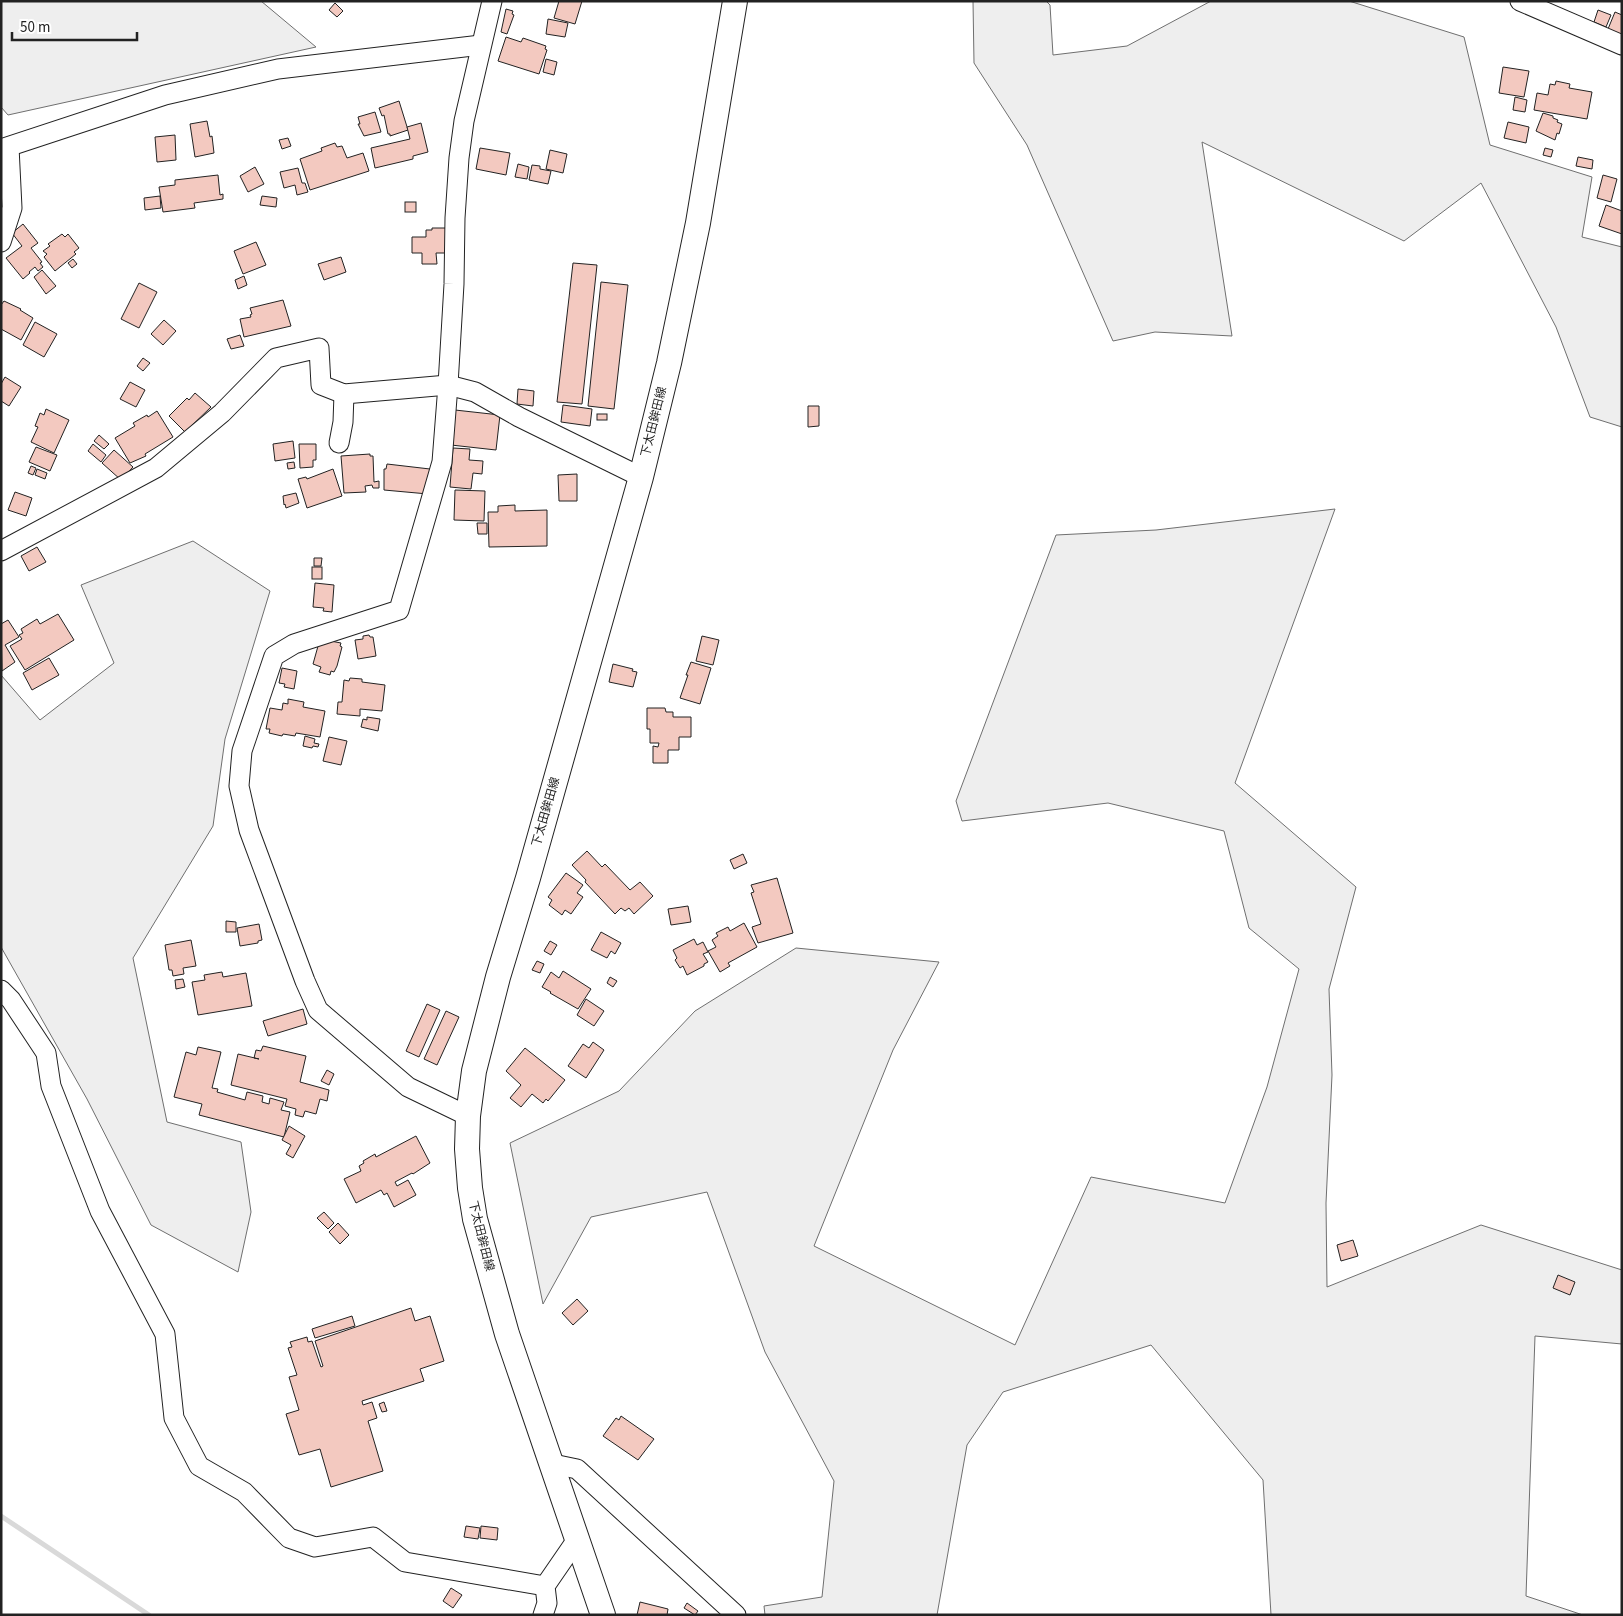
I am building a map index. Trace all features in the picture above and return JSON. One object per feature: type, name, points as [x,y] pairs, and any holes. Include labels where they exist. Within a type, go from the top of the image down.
[{"type":"main road","name":"下太田鉾田線","points":[[603,1615],[553,1464],[507,1334],[475,1219],[467,1149],[468,1116],[474,1071],[498,977],[528,878],[640,476],[669,363],[698,223],[735,1]]},
{"type":"street","points":[[468,1116],[408,1087],[318,1010],[305,981],[249,830],[238,786],[242,752],[274,656],[294,644],[399,610],[442,462],[454,284],[455,218],[459,158],[464,121],[492,1]]},
{"type":"street","points":[[1520,1],[1622,45]]},
{"type":"street","points":[[1,242],[12,208],[5,148],[165,95],[278,69],[481,46]]},
{"type":"street","points":[[1,551],[156,468],[222,413],[276,358],[319,348],[321,385],[344,394],[448,386],[475,392],[519,417],[640,476]]},
{"type":"street","points":[[338,443],[343,422],[344,394]]},
{"type":"street","points":[[1,990],[11,1000],[46,1053],[51,1086],[100,1211],[166,1334],[174,1418],[199,1466],[244,1492],[289,1538],[314,1547],[373,1537],[405,1562],[545,1586]]},
{"type":"street","points":[[553,1464],[576,1469],[736,1615]]},
{"type":"street","points":[[542,1615],[547,1603],[545,1586],[578,1538]]},
{"type":"shaded area","points":[[1,1],[261,1],[316,47],[8,115],[1,107]]},
{"type":"shaded area","points":[[973,1],[1046,1],[1050,5],[1053,55],[1127,46],[1211,1],[1349,1],[1464,37],[1490,145],[1592,177],[1582,237],[1622,247],[1622,427],[1590,417],[1556,327],[1481,183],[1404,241],[1202,142],[1232,336],[1155,332],[1113,341],[1027,145],[974,63]]},
{"type":"shaded area","points":[[1335,509],[1235,783],[1356,887],[1329,989],[1332,1075],[1326,1203],[1327,1287],[1481,1225],[1622,1270],[1622,1344],[1535,1336],[1526,1596],[1583,1615],[1271,1615],[1263,1480],[1151,1345],[1003,1392],[967,1445],[937,1615],[765,1615],[764,1606],[822,1597],[834,1481],[765,1352],[707,1192],[591,1217],[543,1304],[510,1143],[619,1091],[695,1011],[796,948],[939,962],[893,1050],[814,1246],[1015,1345],[1091,1177],[1225,1203],[1267,1087],[1299,969],[1249,928],[1224,831],[1108,803],[962,821],[956,801],[1056,535],[1156,530]]},
{"type":"shaded area","points":[[193,541],[270,591],[225,739],[213,826],[133,958],[167,1122],[241,1142],[251,1212],[238,1272],[151,1225],[87,1099],[1,947],[1,675],[40,720],[114,663],[81,585]]},
{"type":"building","points":[[559,1],[582,1],[575,24],[554,18]]},
{"type":"building","points":[[335,3],[343,11],[337,17],[329,10]]},
{"type":"building","points":[[506,9],[513,11],[512,14],[514,15],[507,34],[501,32]]},
{"type":"building","points":[[1598,10],[1611,15],[1606,27],[1594,22]]},
{"type":"building","points":[[1615,12],[1622,15],[1622,35],[1608,29]]},
{"type":"building","points":[[548,19],[568,23],[565,37],[546,34]]},
{"type":"building","points":[[506,37],[521,42],[523,38],[546,46],[545,49],[547,50],[539,74],[498,61]]},
{"type":"building","points":[[546,59],[557,62],[554,75],[543,72]]},
{"type":"building","points":[[1503,67],[1529,71],[1524,97],[1499,93]]},
{"type":"building","points":[[1556,81],[1570,84],[1569,88],[1592,92],[1587,119],[1534,110],[1537,93],[1548,95],[1550,84],[1555,85]]},
{"type":"building","points":[[1515,97],[1527,100],[1525,112],[1513,110]]},
{"type":"building","points":[[399,101],[408,130],[390,136],[384,115],[382,116],[379,108]]},
{"type":"building","points":[[375,112],[381,132],[364,136],[358,124],[360,124],[358,117]]},
{"type":"building","points":[[1543,113],[1553,116],[1553,118],[1558,120],[1557,122],[1562,124],[1555,140],[1536,131]]},
{"type":"building","points":[[207,121],[210,137],[212,136],[214,153],[195,157],[190,124]]},
{"type":"building","points":[[1508,122],[1529,127],[1526,143],[1504,138]]},
{"type":"building","points":[[421,123],[428,152],[413,156],[413,159],[375,168],[371,148],[410,139],[407,127]]},
{"type":"building","points":[[175,135],[176,160],[157,162],[155,137]]},
{"type":"building","points":[[288,138],[291,146],[282,149],[279,140]]},
{"type":"building","points":[[335,143],[337,147],[342,146],[347,158],[363,153],[369,171],[310,190],[300,159],[322,151],[321,148]]},
{"type":"building","points":[[480,148],[510,153],[506,175],[476,169]]},
{"type":"building","points":[[1545,148],[1553,150],[1551,157],[1543,155]]},
{"type":"building","points":[[550,150],[567,154],[563,173],[546,169]]},
{"type":"building","points":[[1578,157],[1593,160],[1592,169],[1576,166]]},
{"type":"building","points":[[518,164],[529,167],[527,179],[515,177]]},
{"type":"building","points":[[532,165],[551,171],[548,184],[529,180]]},
{"type":"building","points":[[255,167],[264,184],[248,192],[240,176]]},
{"type":"building","points":[[298,168],[302,183],[305,183],[308,192],[297,195],[295,185],[284,188],[280,172]]},
{"type":"building","points":[[218,175],[220,195],[223,194],[223,199],[194,203],[195,208],[163,212],[159,187],[175,185],[175,180]]},
{"type":"building","points":[[1603,175],[1617,179],[1611,202],[1597,198]]},
{"type":"building","points":[[160,196],[161,208],[145,210],[144,198]]},
{"type":"building","points":[[262,196],[277,198],[276,207],[260,205]]},
{"type":"building","points":[[405,202],[416,202],[416,212],[405,212]]},
{"type":"building","points":[[1606,205],[1622,211],[1622,234],[1599,226]]},
{"type":"building","points":[[23,224],[38,243],[31,248],[42,262],[40,263],[43,267],[38,271],[35,267],[23,279],[6,258],[22,246],[12,233]]},
{"type":"building","points":[[432,228],[446,228],[446,253],[436,253],[437,264],[422,264],[422,253],[412,253],[412,237],[426,237],[426,230],[432,230]]},
{"type":"building","points":[[62,234],[65,237],[68,234],[79,248],[74,252],[76,254],[55,271],[44,257],[47,254],[43,251],[50,246],[48,244]]},
{"type":"building","points":[[256,242],[266,265],[243,274],[234,251]]},
{"type":"building","points":[[341,257],[346,272],[324,280],[318,264]]},
{"type":"building","points":[[73,259],[77,264],[72,268],[68,263]]},
{"type":"building","points":[[573,263],[597,265],[582,404],[557,402]]},
{"type":"building","points":[[42,270],[56,286],[46,294],[34,277]]},
{"type":"building","points":[[244,276],[247,285],[238,289],[235,280]]},
{"type":"building","points":[[601,282],[628,285],[614,409],[588,406]]},
{"type":"building","points":[[139,283],[157,292],[139,328],[121,319]]},
{"type":"building","points":[[283,300],[291,326],[244,337],[240,319],[251,317],[250,308]]},
{"type":"building","points":[[4,301],[21,309],[33,318],[21,340],[1,329],[1,305]]},
{"type":"building","points":[[164,320],[176,331],[163,345],[151,334]]},
{"type":"building","points":[[35,322],[57,334],[44,357],[23,345]]},
{"type":"building","points":[[240,335],[244,346],[231,349],[227,339]]},
{"type":"building","points":[[143,358],[150,363],[143,371],[137,366]]},
{"type":"building","points":[[5,377],[21,387],[9,406],[1,401],[1,384]]},
{"type":"building","points":[[130,382],[145,390],[136,407],[120,399]]},
{"type":"building","points":[[518,389],[534,391],[533,406],[517,404]]},
{"type":"building","points":[[195,393],[211,407],[185,432],[169,416],[187,398],[189,400]]},
{"type":"building","points":[[563,405],[592,409],[590,426],[561,422]]},
{"type":"building","points":[[808,406],[819,406],[819,426],[808,427]]},
{"type":"building","points":[[46,409],[69,420],[54,453],[31,442],[38,427],[35,426],[40,413],[44,415]]},
{"type":"building","points":[[455,410],[500,415],[496,450],[451,445]]},
{"type":"building","points":[[157,411],[173,437],[145,454],[146,456],[130,463],[115,438],[135,426],[133,423]]},
{"type":"building","points":[[597,414],[607,414],[607,420],[597,420]]},
{"type":"building","points":[[99,435],[109,444],[104,449],[94,441]]},
{"type":"building","points":[[293,441],[295,458],[275,461],[273,444]]},
{"type":"building","points":[[93,444],[106,455],[101,462],[88,451]]},
{"type":"building","points":[[299,444],[316,444],[316,460],[313,460],[313,467],[300,468]]},
{"type":"building","points":[[36,447],[57,455],[50,471],[29,462]]},
{"type":"building","points":[[453,448],[470,449],[469,460],[483,461],[482,474],[473,473],[471,489],[450,487]]},
{"type":"building","points":[[114,450],[133,467],[121,480],[102,463]]},
{"type":"building","points":[[370,454],[370,456],[373,456],[374,482],[379,481],[379,488],[373,488],[372,485],[365,486],[366,492],[344,493],[341,456]]},
{"type":"building","points":[[294,462],[295,468],[288,469],[287,463]]},
{"type":"building","points":[[387,464],[430,469],[428,494],[384,490],[384,469],[386,469]]},
{"type":"building","points":[[31,466],[36,468],[33,475],[28,473]]},
{"type":"building","points":[[37,469],[47,473],[45,479],[35,475]]},
{"type":"building","points":[[333,469],[342,496],[307,508],[298,479],[306,477],[307,479]]},
{"type":"building","points":[[577,474],[577,501],[559,501],[558,475]]},
{"type":"building","points":[[455,490],[485,491],[484,521],[454,520]]},
{"type":"building","points":[[15,492],[32,498],[26,516],[8,510]]},
{"type":"building","points":[[296,493],[299,503],[286,508],[283,496]]},
{"type":"building","points":[[515,505],[515,511],[547,510],[547,546],[489,547],[488,512],[498,512],[498,506]]},
{"type":"building","points":[[477,523],[487,523],[487,534],[478,534]]},
{"type":"building","points":[[37,547],[46,562],[29,571],[21,556]]},
{"type":"building","points":[[314,558],[322,558],[321,566],[314,566]]},
{"type":"building","points":[[312,567],[322,567],[322,579],[312,579]]},
{"type":"building","points":[[315,583],[334,585],[332,612],[323,611],[324,608],[313,607]]},
{"type":"building","points":[[58,614],[74,640],[25,670],[10,646],[22,639],[19,635],[23,633],[21,629],[37,619],[40,624]]},
{"type":"building","points":[[8,620],[19,637],[5,645],[15,662],[2,671],[1,624]]},
{"type":"building","points":[[369,635],[373,637],[376,656],[358,659],[355,640],[363,639],[363,636]]},
{"type":"building","points":[[702,636],[719,640],[713,665],[696,661]]},
{"type":"building","points":[[320,639],[341,643],[340,646],[342,647],[337,666],[334,672],[331,671],[330,675],[319,672],[321,667],[313,664]]},
{"type":"building","points":[[49,658],[59,675],[32,690],[23,673]]},
{"type":"building","points":[[691,662],[711,668],[700,704],[680,698]]},
{"type":"building","points":[[613,664],[633,669],[632,671],[637,672],[633,687],[609,682]]},
{"type":"building","points":[[282,668],[297,671],[294,689],[284,687],[285,684],[279,683]]},
{"type":"building","points":[[350,678],[362,679],[362,682],[385,685],[382,711],[360,709],[360,716],[337,714],[338,702],[342,702],[344,680],[349,681]]},
{"type":"building","points":[[288,699],[304,702],[303,707],[325,711],[320,737],[296,733],[295,736],[283,734],[282,736],[269,733],[270,729],[266,729],[270,708],[282,710],[283,703],[288,704]]},
{"type":"building","points":[[647,708],[665,708],[666,712],[673,712],[673,717],[691,717],[691,737],[679,737],[679,750],[668,750],[668,763],[653,763],[653,746],[658,747],[659,743],[650,743],[650,729],[647,729]]},
{"type":"building","points":[[367,717],[380,719],[378,731],[361,727],[363,719],[367,720]]},
{"type":"building","points":[[305,736],[315,739],[314,743],[319,744],[318,747],[303,746]]},
{"type":"building","points":[[329,737],[347,741],[341,765],[323,761]]},
{"type":"building","points":[[587,851],[602,867],[605,864],[630,890],[640,882],[653,896],[634,914],[629,908],[625,911],[621,908],[615,914],[572,865]]},
{"type":"building","points":[[743,854],[747,863],[734,869],[730,860]]},
{"type":"building","points":[[566,873],[583,885],[577,893],[583,897],[571,914],[565,910],[562,915],[549,905],[552,900],[548,897]]},
{"type":"building","points":[[777,878],[793,933],[758,943],[752,927],[761,924],[751,893],[754,892],[751,885]]},
{"type":"building","points":[[688,906],[691,922],[671,925],[668,909]]},
{"type":"building","points":[[226,921],[236,922],[236,932],[226,932]]},
{"type":"building","points":[[744,923],[757,947],[728,963],[730,966],[720,972],[708,951],[716,947],[712,940],[718,936],[716,933],[728,927],[730,931]]},
{"type":"building","points":[[259,924],[262,940],[258,941],[258,943],[240,946],[237,928]]},
{"type":"building","points":[[601,932],[621,943],[615,954],[611,951],[607,958],[591,950]]},
{"type":"building","points":[[694,939],[697,945],[703,942],[708,952],[703,954],[708,962],[687,975],[683,966],[680,968],[675,960],[677,958],[673,950]]},
{"type":"building","points":[[191,940],[196,966],[183,968],[184,974],[173,976],[172,970],[169,970],[165,945]]},
{"type":"building","points":[[550,941],[557,945],[551,955],[544,951]]},
{"type":"building","points":[[537,961],[544,964],[540,973],[532,970]]},
{"type":"building","points":[[563,971],[591,989],[578,1009],[542,987],[551,972],[559,978]]},
{"type":"building","points":[[222,972],[223,977],[246,973],[252,1006],[198,1015],[192,982],[205,980],[204,975]]},
{"type":"building","points":[[610,977],[617,981],[613,987],[607,983]]},
{"type":"building","points":[[183,979],[185,987],[176,989],[175,980]]},
{"type":"building","points":[[586,999],[604,1011],[594,1026],[577,1015]]},
{"type":"building","points":[[427,1004],[440,1010],[419,1057],[406,1051]]},
{"type":"building","points":[[303,1009],[307,1024],[268,1036],[263,1021]]},
{"type":"building","points":[[446,1011],[459,1017],[437,1065],[424,1059]]},
{"type":"building","points":[[593,1042],[604,1050],[586,1078],[568,1066],[583,1044],[589,1048]]},
{"type":"building","points":[[263,1046],[306,1056],[300,1082],[329,1090],[327,1101],[320,1099],[316,1114],[305,1111],[303,1117],[295,1115],[296,1109],[285,1106],[287,1099],[231,1085],[238,1054],[254,1058],[256,1050],[261,1051]]},
{"type":"building","points":[[198,1047],[221,1052],[212,1088],[218,1089],[217,1092],[245,1100],[247,1092],[263,1096],[262,1102],[269,1104],[270,1098],[284,1102],[281,1110],[290,1112],[284,1137],[199,1115],[202,1104],[174,1097],[186,1052],[196,1055]]},
{"type":"building","points":[[525,1048],[565,1080],[548,1101],[546,1099],[543,1103],[532,1094],[521,1107],[510,1098],[521,1085],[506,1071]]},
{"type":"building","points":[[327,1070],[334,1074],[329,1085],[321,1081]]},
{"type":"building","points":[[289,1126],[305,1136],[293,1158],[286,1154],[291,1145],[282,1140]]},
{"type":"building","points":[[416,1136],[430,1163],[413,1174],[395,1182],[397,1186],[408,1180],[416,1195],[394,1207],[387,1193],[384,1195],[381,1190],[356,1203],[344,1179],[361,1171],[359,1166],[364,1163],[363,1161],[375,1154],[376,1157]]},
{"type":"building","points":[[324,1212],[334,1223],[328,1229],[317,1218]]},
{"type":"building","points":[[338,1223],[349,1235],[340,1244],[329,1232]]},
{"type":"building","points":[[1353,1240],[1358,1256],[1341,1261],[1337,1245]]},
{"type":"building","points":[[1558,1275],[1575,1282],[1570,1295],[1553,1288]]},
{"type":"building","points":[[577,1299],[588,1311],[573,1325],[562,1313]]},
{"type":"building","points":[[411,1308],[415,1321],[430,1316],[444,1361],[420,1369],[424,1381],[362,1401],[363,1405],[372,1402],[377,1418],[368,1421],[383,1471],[331,1487],[320,1449],[299,1455],[286,1414],[299,1410],[289,1377],[297,1375],[288,1348],[292,1347],[290,1342],[307,1337],[308,1342],[312,1341],[321,1367],[323,1366],[315,1341]]},
{"type":"building","points":[[352,1316],[355,1326],[315,1338],[312,1329]]},
{"type":"building","points":[[384,1402],[387,1411],[382,1412],[379,1404]]},
{"type":"building","points":[[621,1416],[654,1439],[638,1460],[603,1436],[616,1418],[619,1420]]},
{"type":"building","points":[[466,1526],[480,1528],[478,1539],[464,1537]]},
{"type":"building","points":[[481,1526],[498,1528],[497,1540],[480,1538]]},
{"type":"building","points":[[451,1588],[462,1595],[453,1608],[443,1601]]},
{"type":"building","points":[[640,1602],[668,1609],[667,1615],[637,1615]]},
{"type":"building","points":[[687,1603],[698,1611],[695,1615],[684,1608]]},
{"type":"waterway","points":[[1,1516],[149,1615]]}]
